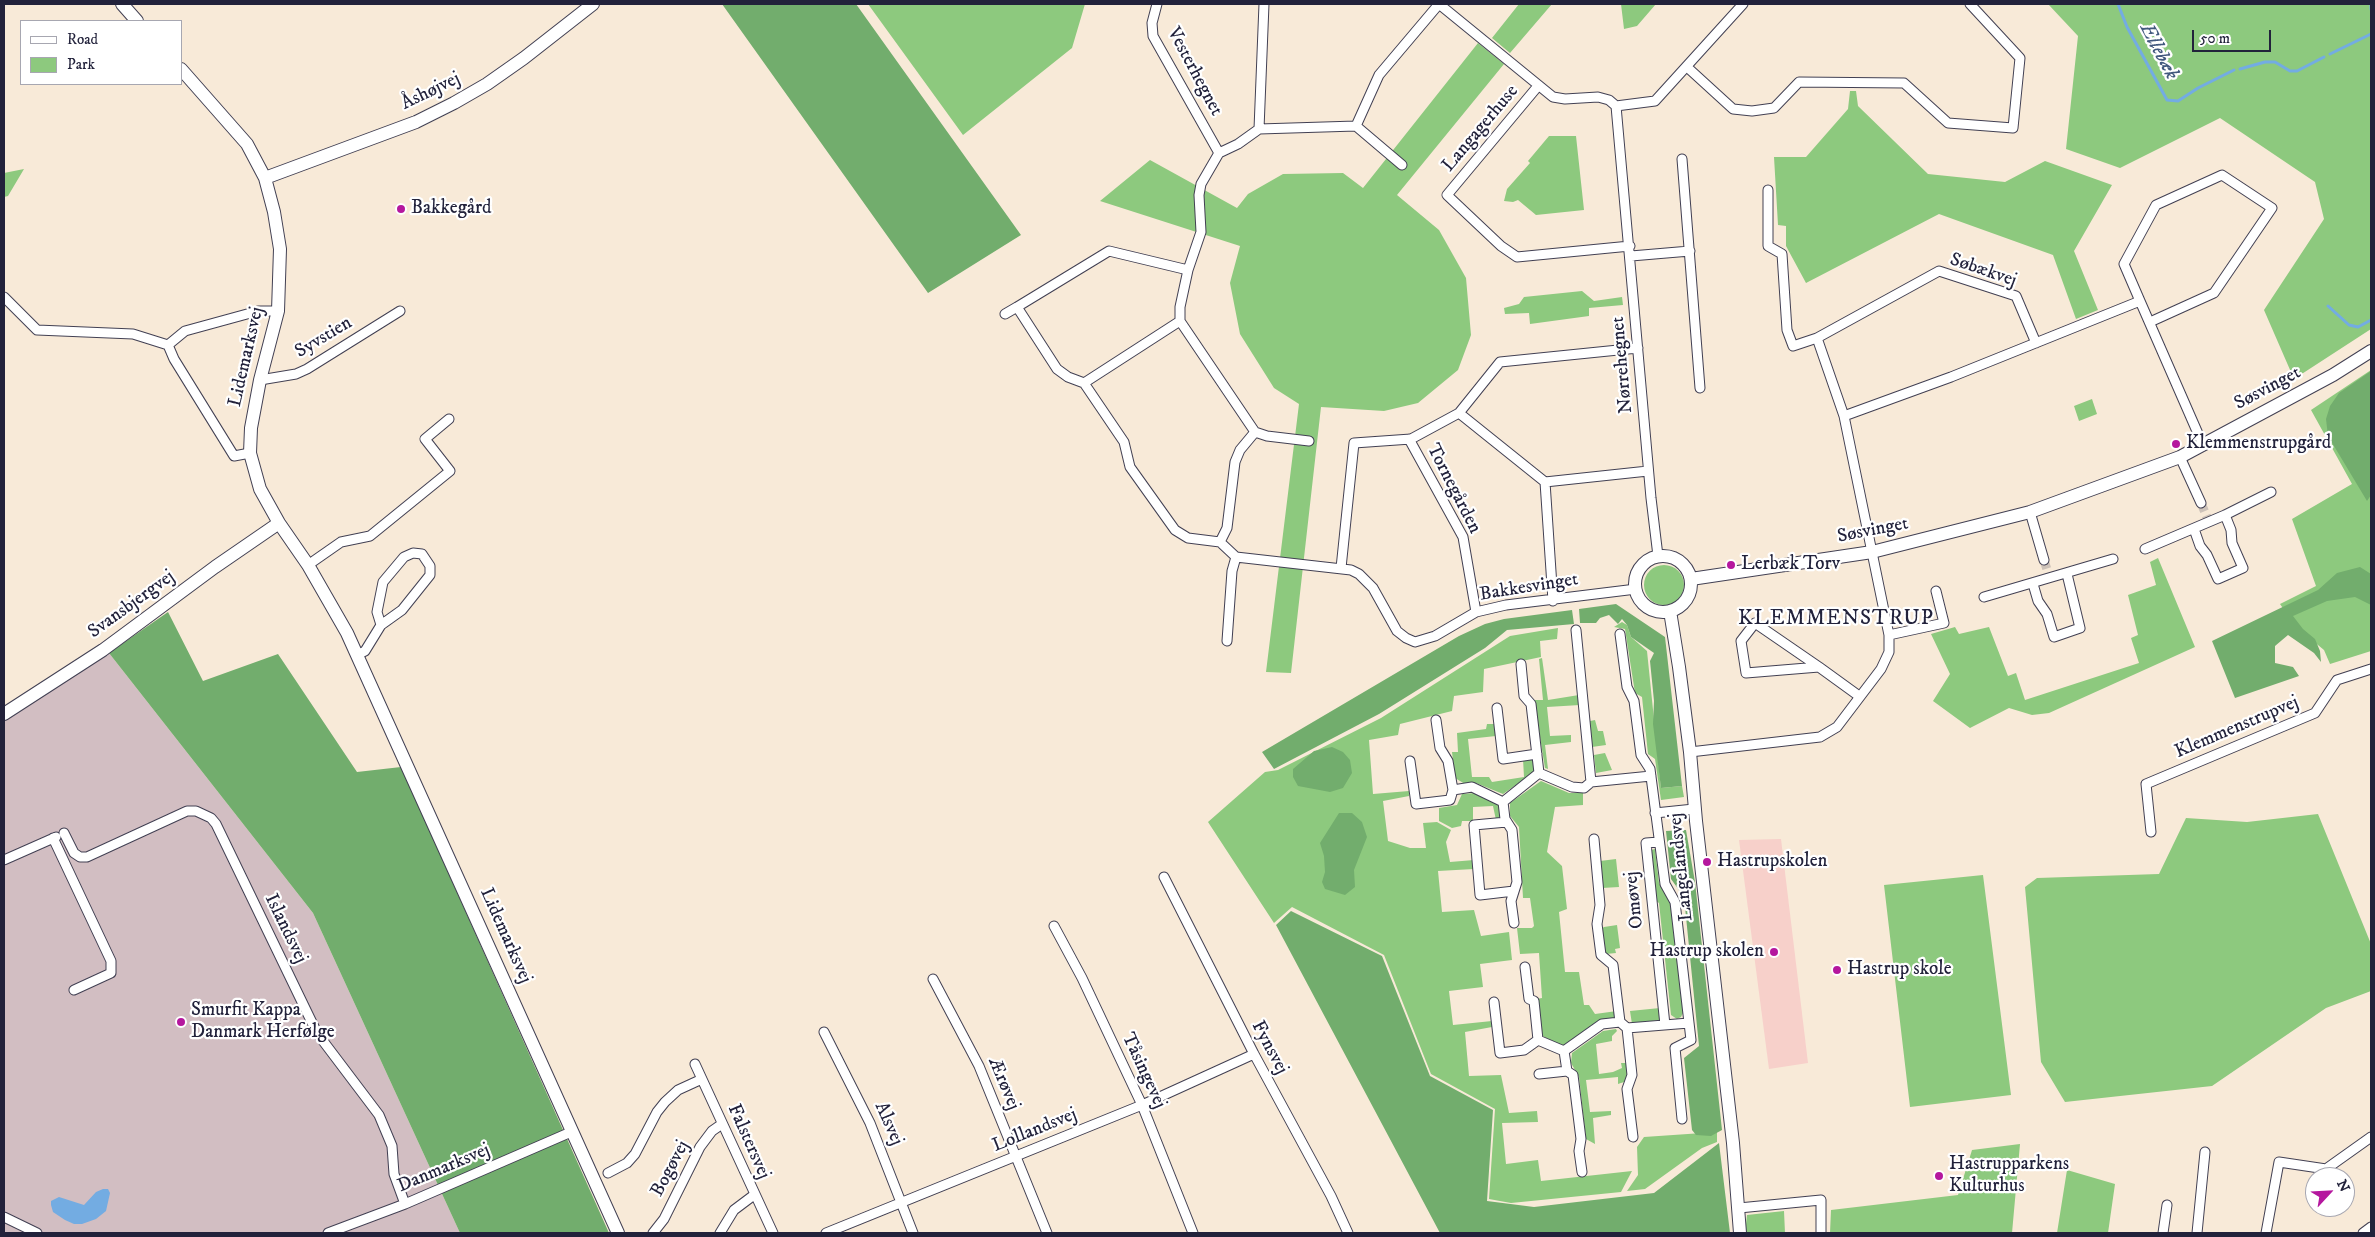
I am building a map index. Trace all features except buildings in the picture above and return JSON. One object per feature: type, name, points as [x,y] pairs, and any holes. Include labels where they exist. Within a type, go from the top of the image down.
[{"type":"street","points":[[122,4],[136,20]]},
{"type":"street","name":"Åshøjvej","points":[[266,178],[416,122],[454,103],[487,84],[524,58],[593,4]]},
{"type":"street","name":"Vesterhegnet","points":[[1157,4],[1152,23],[1154,36],[1218,153]]},
{"type":"street","points":[[1259,129],[1264,4]]},
{"type":"street","points":[[1356,126],[1379,76],[1439,4],[1553,97],[1565,99],[1598,97],[1609,100],[1616,106],[1654,101],[1687,68],[1743,4]]},
{"type":"street","points":[[1448,12],[1454,4]]},
{"type":"street","points":[[1687,68],[1733,109],[1752,111],[1774,108],[1799,82],[1904,83],[1948,122],[2013,128],[2020,58],[1970,4]]},
{"type":"street","name":"Lidemarksvej","points":[[182,71],[247,144],[266,178],[274,212],[280,249],[278,311],[260,380],[251,428],[250,453],[260,489],[279,523],[308,565],[357,655],[618,1233]]},
{"type":"street","name":"Langagerhuse","points":[[1538,86],[1447,195],[1501,246],[1517,257],[1630,246]]},
{"type":"street","name":"Nørrehegnet","points":[[1616,106],[1631,256],[1648,471],[1658,556]]},
{"type":"street","points":[[1309,441],[1267,436],[1255,432],[1180,320],[1180,307],[1188,270],[1201,232],[1199,195],[1202,184],[1218,153],[1238,144],[1259,129],[1356,126],[1402,165]]},
{"type":"street","points":[[1682,159],[1700,388]]},
{"type":"street","points":[[2150,322],[2214,293],[2272,208],[2222,176],[2156,205],[2124,264],[2202,446]]},
{"type":"street","name":"Søbækvej","points":[[1768,190],[1768,246],[1782,254],[1787,330],[1793,346],[1817,338],[1939,271],[2016,296],[2036,343]]},
{"type":"street","points":[[1005,314],[1109,251],[1188,270]]},
{"type":"street","points":[[1631,256],[1690,251]]},
{"type":"street","points":[[4,297],[37,330],[133,334],[168,345],[174,359],[234,456],[250,453]]},
{"type":"street","points":[[1844,416],[2140,301]]},
{"type":"street","points":[[1017,307],[1057,369],[1068,377],[1084,383],[1124,442],[1130,467],[1174,530],[1188,538],[1220,542],[1236,558],[1232,571],[1227,641]]},
{"type":"street","points":[[168,345],[185,331],[258,311],[278,311]]},
{"type":"street","name":"Syvstien","points":[[260,380],[296,374],[308,369],[400,311]]},
{"type":"street","points":[[1084,383],[1180,320]]},
{"type":"street","points":[[1690,752],[1820,737],[1837,727],[1881,669],[1889,652],[1889,635],[1844,416],[1817,338]]},
{"type":"street","name":"Tornegården","points":[[1341,568],[1354,443],[1409,439],[1459,413],[1500,362],[1638,348]]},
{"type":"street","name":"Søsvinget","points":[[1691,579],[1872,552],[2030,512],[2180,457],[2333,374],[2371,351]]},
{"type":"street","points":[[1459,413],[1545,482],[1648,471]]},
{"type":"street","points":[[308,565],[341,542],[370,536],[450,471],[425,439],[449,419]]},
{"type":"street","points":[[1220,542],[1227,528],[1235,462],[1240,450],[1255,432]]},
{"type":"street","name":"Tornegården","points":[[1409,439],[1463,537],[1476,612]]},
{"type":"street","points":[[2180,457],[2201,503]]},
{"type":"street","points":[[1545,482],[1553,601]]},
{"type":"street","points":[[2145,549],[2225,515],[2271,492]]},
{"type":"street","points":[[2030,512],[2044,560]]},
{"type":"street","points":[[2194,529],[2200,546],[2208,555],[2218,579],[2243,568],[2232,543],[2231,530],[2225,515]]},
{"type":"street","name":"Svansbjergvej","points":[[4,714],[103,650],[215,567],[279,523]]},
{"type":"street","points":[[357,655],[365,651],[381,625],[402,610],[430,575],[430,566],[422,554],[404,557],[383,582],[378,612],[381,625]]},
{"type":"street","points":[[1658,556],[1668,556],[1678,560],[1686,567],[1691,579],[1691,588],[1687,599],[1680,607],[1670,611],[1659,612],[1649,608],[1640,601],[1635,580],[1639,569],[1646,561],[1658,556]]},
{"type":"street","name":"Bakkesvinget","points":[[1236,558],[1341,568],[1359,574],[1367,581],[1398,631],[1406,638],[1415,642],[1435,636],[1476,612],[1506,605],[1553,601],[1636,589]]},
{"type":"street","points":[[1984,597],[2113,560]]},
{"type":"street","points":[[2033,584],[2038,602],[2047,614],[2054,637],[2080,628],[2072,603],[2072,590],[2067,574]]},
{"type":"street","points":[[1889,635],[1944,622],[1936,591]]},
{"type":"street","name":"Langelandsvej","points":[[1670,611],[1690,752],[1694,809],[1739,1208],[1740,1233]]},
{"type":"street","points":[[1819,667],[1746,673],[1741,641],[1755,623],[1819,667],[1859,696]]},
{"type":"street","points":[[1576,630],[1591,782]]},
{"type":"street","name":"Omøvej","points":[[1620,634],[1627,687],[1634,701],[1641,755],[1650,769],[1665,884],[1675,902],[1690,1040],[1674,1048],[1682,1119]]},
{"type":"street","points":[[1521,664],[1524,696],[1531,704],[1539,772]]},
{"type":"street","name":"Klemmenstrupvej","points":[[2151,832],[2146,784],[2315,713],[2337,680],[2371,669]]},
{"type":"street","points":[[1497,708],[1503,759],[1537,754]]},
{"type":"street","points":[[1410,761],[1416,804],[1450,800],[1453,790],[1448,761],[1440,748],[1436,720]]},
{"type":"street","points":[[1539,772],[1572,787],[1584,788],[1591,782],[1651,776]]},
{"type":"street","points":[[1503,802],[1539,772]]},
{"type":"street","points":[[1453,790],[1472,788],[1503,802]]},
{"type":"street","points":[[1503,802],[1507,822],[1512,830],[1517,882],[1511,902],[1514,923]]},
{"type":"street","points":[[1655,812],[1694,809]]},
{"type":"street","name":"Islandsvej","points":[[4,860],[65,833],[74,853],[80,857],[86,857],[187,812],[196,811],[211,818],[220,832],[317,1032],[379,1115],[392,1146],[394,1174],[406,1204]]},
{"type":"street","points":[[1507,822],[1474,825],[1480,895],[1514,891]]},
{"type":"street","points":[[52,838],[111,961],[111,973],[74,990]]},
{"type":"street","name":"Omøvej","points":[[1594,839],[1600,905],[1597,924],[1601,955],[1613,965],[1632,1075],[1627,1089],[1633,1137]]},
{"type":"street","name":"Omøvej","points":[[1659,842],[1646,844],[1665,1025]]},
{"type":"street","name":"Fynsvej","points":[[1164,877],[1254,1054],[1332,1196],[1348,1233]]},
{"type":"street","name":"Tåsingevej","points":[[1054,926],[1082,978],[1142,1105],[1194,1233]]},
{"type":"street","points":[[1525,967],[1529,999],[1534,1001],[1538,1040]]},
{"type":"street","name":"Ærøvej","points":[[933,979],[979,1066],[1048,1233]]},
{"type":"street","points":[[1494,1002],[1500,1053],[1524,1050],[1538,1040]]},
{"type":"street","points":[[1564,1051],[1602,1024],[1665,1025],[1689,1023]]},
{"type":"street","name":"Alsvej","points":[[824,1032],[870,1123],[913,1233]]},
{"type":"street","points":[[1538,1040],[1564,1051]]},
{"type":"street","points":[[1564,1051],[1567,1071]]},
{"type":"street","name":"Lollandsvej","points":[[826,1233],[1142,1105],[1254,1054]]},
{"type":"street","name":"Falstersvej","points":[[695,1064],[773,1233]]},
{"type":"street","points":[[1539,1074],[1567,1071],[1573,1075],[1581,1139],[1579,1151],[1582,1172]]},
{"type":"street","name":"Bogøvej","points":[[608,1173],[627,1163],[635,1154],[657,1112],[665,1102],[678,1090],[702,1079]]},
{"type":"street","name":"Bogøvej","points":[[653,1233],[664,1219],[700,1147],[712,1132],[722,1124]]},
{"type":"street","name":"Danmarksvej","points":[[328,1233],[406,1204],[571,1132]]},
{"type":"street","points":[[2266,1233],[2279,1162],[2326,1169],[2371,1137]]},
{"type":"street","points":[[2197,1233],[2205,1152]]},
{"type":"street","points":[[720,1233],[734,1210],[754,1195]]},
{"type":"street","points":[[1739,1208],[1821,1200],[1822,1233]]},
{"type":"street","points":[[2163,1233],[2167,1205]]},
{"type":"street","points":[[4,1217],[36,1233]]},
{"type":"street","points":[[2363,1233],[2371,1227]]},
{"type":"shaded area","points":[[109,653],[313,913],[460,1233],[4,1233],[4,721]]},
{"type":"shaded area","name":"Hastrup skolen","points":[[1781,839],[1808,1063],[1769,1069],[1739,840]]},
{"type":"green space","points":[[722,4],[856,4],[1021,235],[928,293]]},
{"type":"green space","points":[[868,4],[1085,4],[1072,48],[963,135]]},
{"type":"green space","points":[[1519,4],[1552,4],[1510,53],[1492,38]]},
{"type":"green space","points":[[1621,4],[1656,4],[1637,26],[1624,29]]},
{"type":"green space","points":[[2048,4],[2371,4],[2371,329],[2294,379],[2264,310],[2324,219],[2315,182],[2220,118],[2120,168],[2066,149],[2078,36]]},
{"type":"green space","points":[[1478,43],[1504,64],[1397,195],[1439,230],[1466,278],[1471,335],[1458,370],[1418,403],[1384,411],[1321,407],[1291,673],[1266,672],[1299,404],[1274,388],[1240,334],[1230,283],[1240,246],[1100,201],[1150,160],[1237,208],[1248,194],[1283,174],[1343,173],[1363,188]]},
{"type":"green space","points":[[1850,91],[1856,91],[1858,106],[1928,174],[2005,182],[2045,161],[2112,185],[2074,251],[2098,310],[2076,319],[2053,255],[1939,214],[1806,283],[1786,246],[1786,226],[1778,225],[1774,157],[1806,157],[1848,109]]},
{"type":"green space","points":[[1549,136],[1576,136],[1584,210],[1536,215],[1518,200],[1513,202],[1504,201],[1507,189],[1530,163],[1528,161]]},
{"type":"green space","points":[[24,169],[8,196],[4,197],[4,173]]},
{"type":"green space","points":[[1582,291],[1594,301],[1622,297],[1623,305],[1589,308],[1589,316],[1530,324],[1529,313],[1505,314],[1504,308],[1519,304],[1524,297]]},
{"type":"green space","points":[[2371,370],[2371,651],[2330,664],[2324,650],[2295,626],[2280,604],[2316,586],[2292,519],[2352,484],[2311,410]]},
{"type":"green space","points":[[2371,371],[2371,495],[2367,501],[2328,436],[2326,419],[2330,406],[2339,393]]},
{"type":"green space","points":[[2092,399],[2097,414],[2079,421],[2074,406]]},
{"type":"green space","points":[[2158,558],[2195,647],[2049,713],[2032,715],[2009,708],[1970,728],[1933,701],[1950,674],[1931,634],[1955,627],[1959,634],[1989,627],[2008,676],[2016,673],[2025,700],[2139,663],[2131,638],[2138,635],[2128,595],[2156,585],[2150,562]]},
{"type":"green space","points":[[1668,565],[1675,568],[1681,574],[1684,585],[1683,593],[1675,602],[1668,605],[1660,605],[1653,602],[1645,593],[1644,581],[1647,574],[1656,566]]},
{"type":"green space","points":[[2360,567],[2371,574],[2371,605],[2355,597],[2327,601],[2293,616],[2303,629],[2315,639],[2320,651],[2321,662],[2314,653],[2288,635],[2275,646],[2275,663],[2293,667],[2299,676],[2235,698],[2212,641],[2318,590],[2337,573]]},
{"type":"green space","points":[[1616,604],[1665,637],[1682,786],[1661,788],[1653,724],[1654,701],[1650,661],[1654,653],[1631,637],[1627,625],[1622,619],[1618,624],[1609,615],[1600,618],[1596,623],[1580,623],[1579,609]]},
{"type":"green space","points":[[1572,610],[1574,624],[1507,630],[1485,648],[1379,714],[1274,769],[1262,752],[1459,636],[1485,624],[1504,619]]},
{"type":"green space","points":[[168,612],[203,681],[278,654],[357,772],[401,767],[609,1233],[460,1233],[313,913],[109,653]]},
{"type":"green space","points":[[1622,622],[1627,625],[1631,637],[1647,651],[1661,788],[1682,786],[1684,797],[1661,800],[1655,759],[1648,754],[1642,697],[1635,693],[1625,629],[1614,627]]},
{"type":"green space","points":[[1558,628],[1557,639],[1540,641],[1541,657],[1484,669],[1483,692],[1454,696],[1452,711],[1400,724],[1398,735],[1369,740],[1373,794],[1409,791],[1409,796],[1383,801],[1388,841],[1410,848],[1426,848],[1423,823],[1437,822],[1451,830],[1446,842],[1450,862],[1474,860],[1474,869],[1438,871],[1442,912],[1474,910],[1481,936],[1509,932],[1512,960],[1480,964],[1483,987],[1449,991],[1453,1025],[1492,1021],[1492,1027],[1465,1032],[1469,1076],[1501,1075],[1509,1113],[1537,1111],[1538,1122],[1502,1123],[1506,1164],[1538,1160],[1541,1181],[1632,1171],[1621,1192],[1511,1203],[1489,1199],[1495,1109],[1431,1074],[1384,955],[1292,907],[1274,923],[1208,822],[1265,772],[1278,770],[1381,718],[1510,636]]},
{"type":"green space","points":[[1542,658],[1548,700],[1579,695],[1580,705],[1547,707],[1550,736],[1571,735],[1571,742],[1545,745],[1548,769],[1545,768],[1534,700],[1543,700],[1539,659]]},
{"type":"green space","points":[[1595,720],[1598,731],[1603,731],[1606,745],[1592,747],[1590,721]]},
{"type":"green space","points":[[1487,724],[1494,724],[1496,736],[1468,739],[1472,777],[1489,777],[1492,782],[1524,777],[1523,759],[1535,757],[1536,771],[1503,794],[1476,783],[1465,784],[1455,778],[1452,752],[1458,752],[1457,733],[1486,729]]},
{"type":"green space","points":[[1332,747],[1343,752],[1350,760],[1352,773],[1343,788],[1330,792],[1298,786],[1293,777],[1293,769],[1314,751]]},
{"type":"green space","points":[[1605,753],[1612,770],[1596,773],[1594,755]]},
{"type":"green space","points":[[1541,781],[1569,793],[1583,793],[1583,805],[1555,807],[1547,852],[1562,866],[1567,909],[1559,912],[1565,972],[1579,972],[1584,1005],[1589,1005],[1595,1014],[1617,1011],[1619,1023],[1597,1025],[1563,1047],[1541,1035],[1536,999],[1542,998],[1539,953],[1520,954],[1517,928],[1532,928],[1534,926],[1530,898],[1523,898],[1519,827],[1510,816],[1510,803]]},
{"type":"green space","points":[[1475,793],[1500,805],[1500,817],[1496,820],[1493,806],[1473,807],[1473,821],[1462,821],[1461,826],[1452,828],[1439,821],[1439,808],[1457,805],[1462,794]]},
{"type":"green space","points":[[1339,813],[1352,813],[1362,822],[1367,837],[1354,870],[1355,887],[1345,895],[1325,889],[1322,882],[1325,872],[1324,856],[1320,843]]},
{"type":"green space","points":[[2318,814],[2371,944],[2371,991],[2326,1008],[2212,1086],[2065,1102],[2041,1062],[2025,887],[2037,878],[2159,874],[2186,818],[2247,822]]},
{"type":"green space","points":[[1686,830],[1695,882],[1722,1130],[1711,1136],[1696,1135],[1692,1130],[1684,1058],[1699,1046],[1684,897],[1671,879],[1666,831]]},
{"type":"green space","points":[[1655,849],[1659,883],[1670,901],[1683,1013],[1677,1019],[1671,1015],[1659,903],[1656,901],[1651,850]]},
{"type":"green space","points":[[1616,859],[1619,887],[1602,888],[1600,861]]},
{"type":"green space","points":[[1983,875],[2011,1095],[1910,1107],[1884,885]]},
{"type":"green space","points":[[1291,911],[1382,956],[1430,1076],[1493,1110],[1487,1201],[1534,1207],[1654,1193],[1719,1143],[1730,1233],[1440,1233],[1276,925]]},
{"type":"green space","points":[[1617,925],[1620,948],[1615,949],[1616,953],[1606,954],[1604,952],[1601,929]]},
{"type":"green space","points":[[1660,1008],[1661,1017],[1659,1020],[1632,1024],[1630,1011]]},
{"type":"green space","points":[[1616,1029],[1617,1031],[1612,1036],[1612,1041],[1596,1044],[1599,1074],[1613,1072],[1622,1068],[1621,1063],[1627,1063],[1629,1075],[1624,1082],[1618,1084],[1618,1077],[1586,1080],[1590,1112],[1611,1111],[1611,1115],[1593,1118],[1595,1144],[1586,1139],[1579,1077],[1571,1063],[1572,1053],[1603,1031]]},
{"type":"green space","points":[[1717,1132],[1717,1142],[1702,1148],[1645,1189],[1627,1191],[1638,1175],[1637,1147],[1644,1137]]},
{"type":"green space","points":[[2020,1144],[2012,1233],[1830,1233],[1831,1210],[1958,1195],[1972,1150]]},
{"type":"green space","points":[[2067,1170],[2115,1184],[2108,1233],[2057,1233]]},
{"type":"green space","points":[[1784,1211],[1785,1233],[1745,1233],[1747,1215]]},
{"type":"water","points":[[108,1189],[110,1193],[106,1211],[96,1219],[82,1224],[74,1224],[53,1212],[51,1201],[59,1197],[84,1205],[96,1192]]},
{"type":"waterway","name":"Ellebæk","points":[[2118,4],[2127,27],[2167,100],[2178,101],[2198,88],[2234,70]]},
{"type":"waterway","points":[[2371,4],[2371,9]]},
{"type":"waterway","name":"Ellebæk","points":[[2330,54],[2371,34]]},
{"type":"waterway","name":"Ellebæk","points":[[2240,69],[2265,62],[2275,62],[2290,71],[2297,71],[2324,57]]},
{"type":"waterway","points":[[2328,306],[2349,325],[2358,327],[2371,320]]},
{"type":"tunnel","points":[[2201,503],[2209,522]]},
{"type":"tunnel","points":[[2044,560],[2050,579]]},
{"type":"place","name":"Bakkegård","points":[[401,209]]},
{"type":"place","name":"Klemmenstrupgård","points":[[2176,444]]},
{"type":"place","name":"Lerbæk Torv","points":[[1731,565]]},
{"type":"place","name":"Hastrupskolen","points":[[1707,862]]},
{"type":"place","name":"Hastrup skolen","points":[[1774,952]]},
{"type":"place","name":"Hastrup skole","points":[[1837,970]]},
{"type":"place","name":"Smurfit Kappa Danmark Herfølge","points":[[181,1022]]},
{"type":"place","name":"Hastrupparkens Kulturhus","points":[[1939,1176]]},
{"type":"district","name":"KLEMMENSTRUP","points":[[1836,620]]}]
